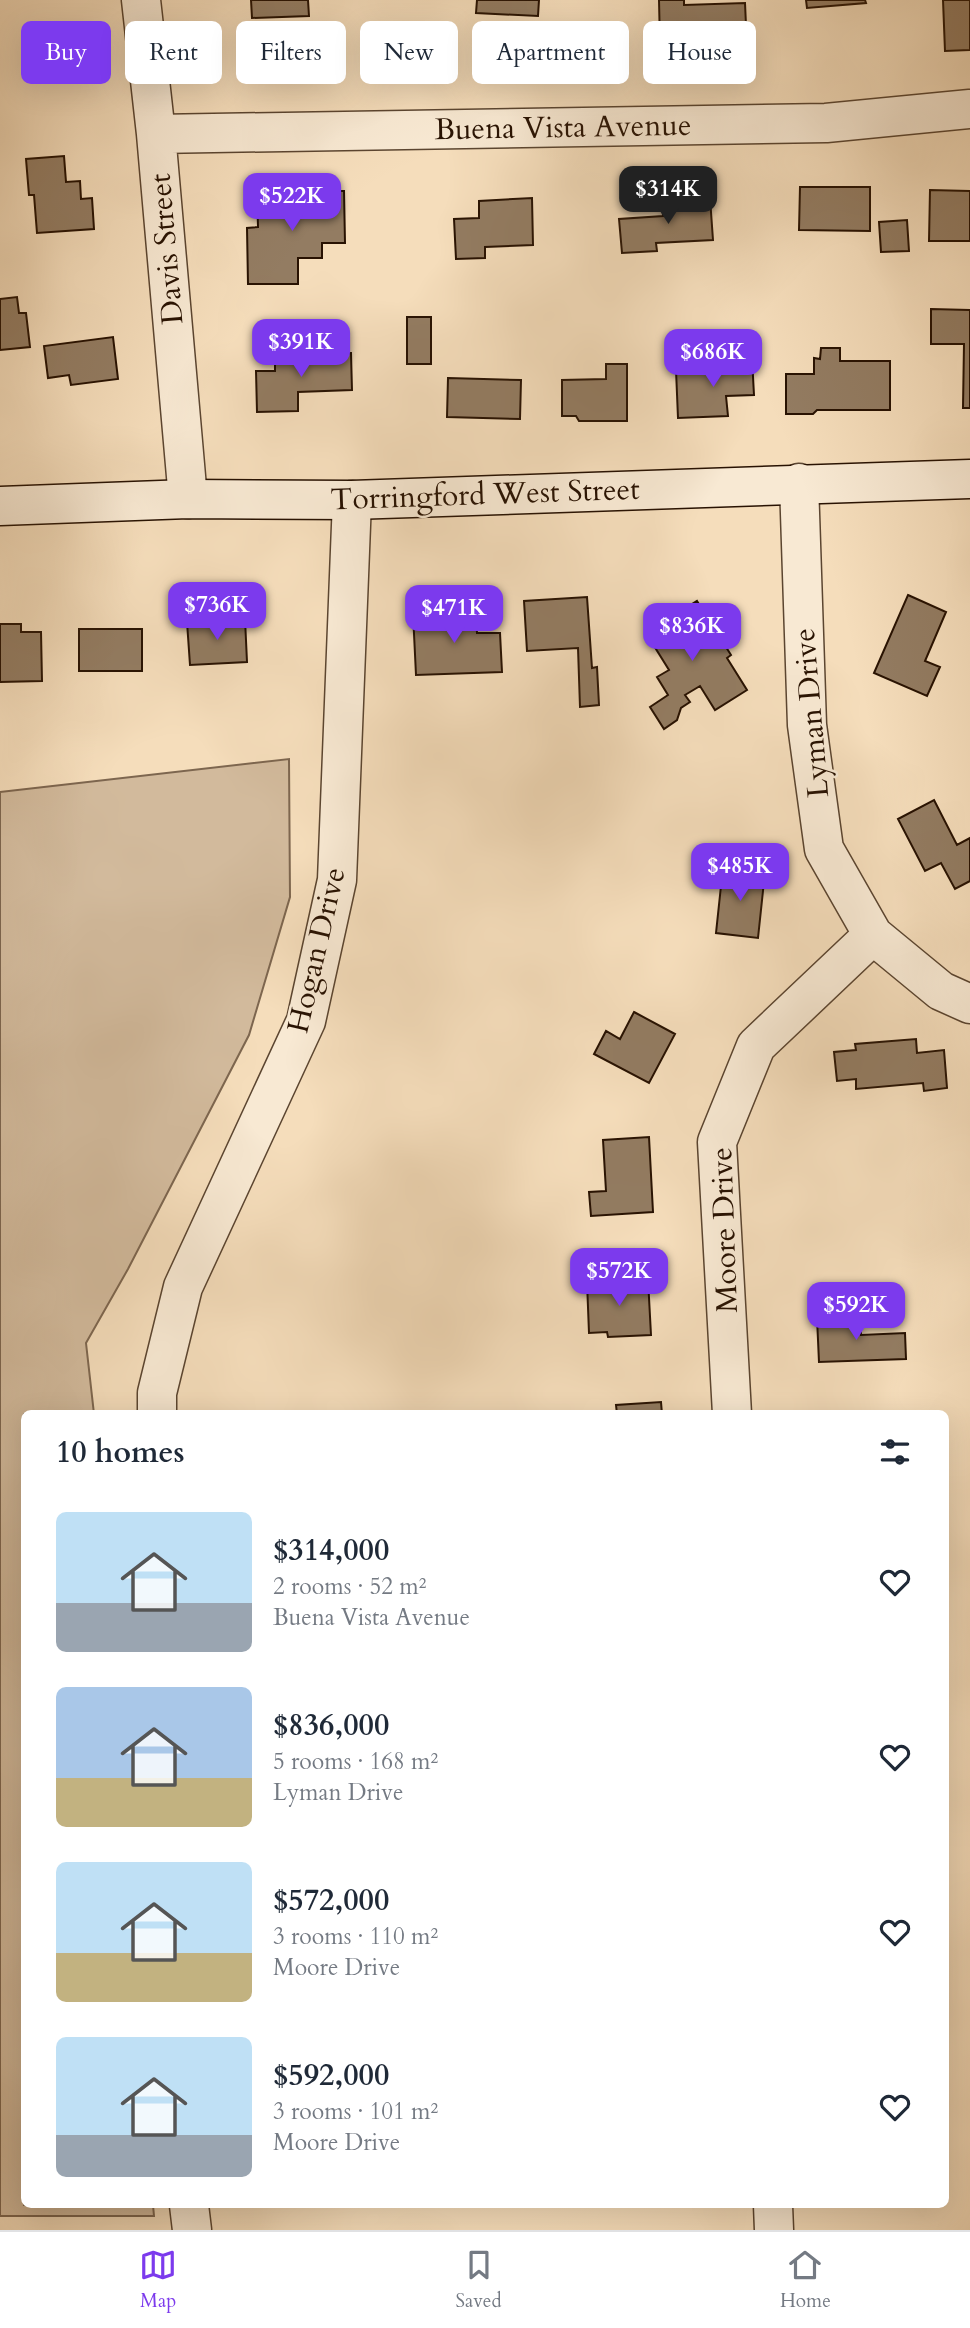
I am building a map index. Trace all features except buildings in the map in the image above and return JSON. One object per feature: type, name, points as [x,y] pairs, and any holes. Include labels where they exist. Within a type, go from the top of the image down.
[{"type":"street","name":"Davis Street","points":[[141,0],[156,134],[188,499]]},
{"type":"street","name":"Buena Vista Avenue","points":[[156,134],[825,122],[970,110]]},
{"type":"street","name":"Torringford West Street","points":[[0,506],[188,499],[352,500],[970,479]]},
{"type":"street","name":"Lyman Drive","points":[[799,483],[807,725],[824,849],[873,935],[941,991],[970,1004]]},
{"type":"street","name":"Hogan Drive","points":[[157,1410],[157,1393],[183,1287],[306,1021],[337,880],[352,500]]},
{"type":"street","name":"Moore Drive","points":[[732,1410],[717,1142],[755,1046],[873,935]]},
{"type":"street","points":[[189,2208],[192,2230]]},
{"type":"street","points":[[773,2208],[774,2230]]},
{"type":"shaded area","points":[[289,759],[290,897],[249,1035],[128,1269],[86,1343],[94,1410],[21,1410],[21,2208],[153,2208],[154,2216],[0,2216],[0,792]]}]
